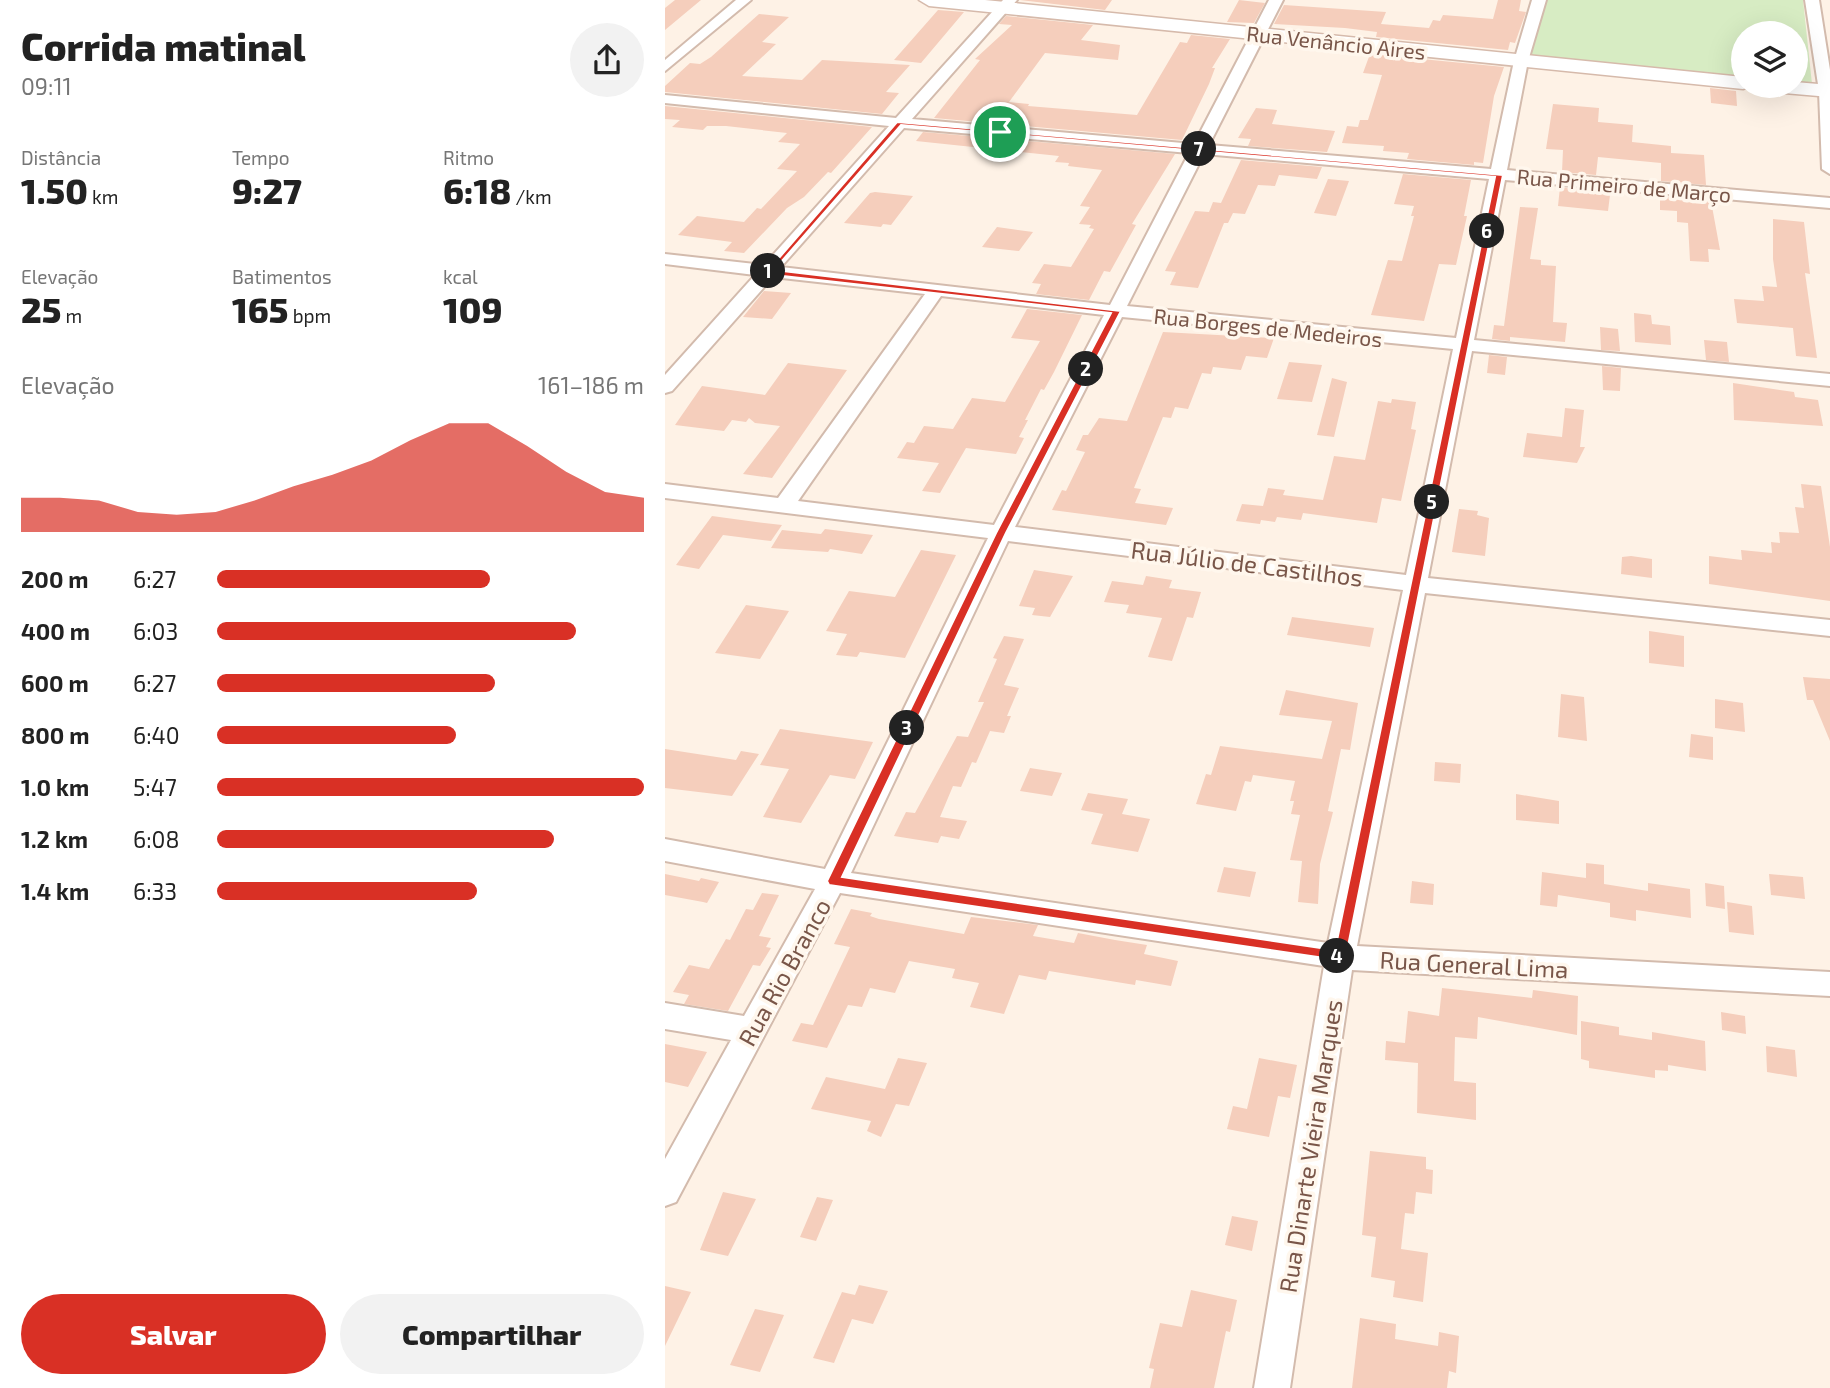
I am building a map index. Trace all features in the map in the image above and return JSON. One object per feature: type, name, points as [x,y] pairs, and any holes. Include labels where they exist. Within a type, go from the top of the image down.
[{"type":"street","points":[[665,67],[744,0]]},
{"type":"street","name":"Rua Venâncio Aires","points":[[929,0],[1008,3],[1258,34],[1731,82]]},
{"type":"street","name":"Rua Rio Branco","points":[[665,1191],[834,881],[1001,533],[1276,0]]},
{"type":"street","name":"Rua Dinarte Vieira Marques","points":[[1272,1388],[1340,957],[1521,61],[1539,0]]},
{"type":"street","points":[[1812,0],[1828,91],[1830,169]]},
{"type":"street","points":[[665,387],[1008,3]]},
{"type":"street","points":[[1808,89],[1828,91]]},
{"type":"street","name":"Rua Primeiro de Março","points":[[665,99],[900,123],[1830,203]]},
{"type":"street","name":"Rua Borges de Medeiros","points":[[665,260],[1464,347],[1830,380]]},
{"type":"street","points":[[783,506],[936,291]]},
{"type":"street","name":"Rua Júlio de Castilhos","points":[[665,491],[1415,584],[1830,628]]},
{"type":"street","name":"Rua General Lima","points":[[665,850],[834,881],[1340,957],[1830,984]]},
{"type":"street","points":[[665,1016],[752,1030]]},
{"type":"green space","points":[[1545,0],[1803,0],[1805,21],[1731,21],[1731,76],[1529,58]]},
{"type":"green space","points":[[1808,47],[1812,84],[1808,84]]},
{"type":"building","points":[[675,0],[701,0],[665,30],[665,8]]},
{"type":"building","points":[[1020,0],[1112,0],[1105,10]]},
{"type":"building","points":[[1239,0],[1265,3],[1254,23],[1227,22]]},
{"type":"building","points":[[1498,0],[1521,0],[1519,11],[1526,12],[1515,43],[1510,42],[1508,50],[1376,37],[1377,32],[1345,28],[1274,24],[1284,5],[1386,12],[1381,24],[1429,28],[1433,20],[1440,21],[1443,15],[1493,19]]},
{"type":"building","points":[[938,10],[964,12],[921,63],[894,60]]},
{"type":"building","points":[[759,14],[789,17],[762,42],[776,44],[742,76],[802,80],[822,60],[910,65],[886,92],[899,93],[882,114],[665,92],[665,86],[690,63],[700,64],[711,57]]},
{"type":"building","points":[[1006,16],[1093,25],[1081,40],[1120,45],[1118,60],[1045,53],[1009,102],[1029,104],[1028,106],[1137,115],[1180,42],[1187,43],[1191,35],[1230,39],[1212,68],[1215,68],[1209,84],[1182,140],[934,118],[980,60],[975,59],[1012,25],[999,24]]},
{"type":"building","points":[[1370,54],[1504,67],[1494,96],[1483,163],[1474,162],[1474,165],[1407,159],[1409,153],[1383,151],[1384,146],[1342,143],[1347,126],[1358,127],[1360,120],[1368,120],[1382,75],[1363,73]]},
{"type":"building","points":[[1710,88],[1731,90],[1731,98],[1736,98],[1737,106],[1711,103]]},
{"type":"building","points":[[1553,104],[1599,108],[1598,122],[1633,125],[1632,142],[1671,146],[1671,153],[1704,155],[1706,185],[1661,181],[1661,163],[1598,157],[1596,175],[1562,172],[1563,150],[1546,149]]},
{"type":"building","points":[[665,106],[872,127],[831,173],[828,172],[804,197],[787,208],[744,253],[724,251],[732,242],[678,235],[697,216],[744,222],[757,208],[761,209],[797,171],[777,169],[800,144],[778,142],[787,133],[726,126],[707,126],[703,130],[672,127],[680,120],[665,119]]},
{"type":"building","points":[[1256,108],[1277,110],[1272,124],[1335,131],[1327,152],[1248,146],[1251,139],[1238,138]]},
{"type":"building","points":[[923,132],[1175,154],[1132,224],[1136,225],[1110,272],[1104,271],[1089,300],[1036,294],[1041,284],[1032,283],[1044,264],[1071,267],[1094,229],[1089,228],[1091,225],[1079,224],[1090,207],[1080,206],[1102,170],[1055,162],[1059,156],[916,141]]},
{"type":"building","points":[[1241,160],[1322,167],[1317,179],[1279,175],[1275,186],[1258,185],[1245,214],[1233,213],[1228,223],[1224,223],[1198,288],[1170,285],[1176,272],[1165,271],[1195,211],[1209,212],[1213,202],[1221,203]]},
{"type":"building","points":[[1403,174],[1471,180],[1464,216],[1467,216],[1456,265],[1439,264],[1424,321],[1371,315],[1388,260],[1402,261],[1414,216],[1411,216],[1414,206],[1394,204]]},
{"type":"building","points":[[1328,179],[1349,181],[1336,216],[1314,213]]},
{"type":"building","points":[[1560,187],[1610,195],[1608,211],[1558,206]]},
{"type":"building","points":[[870,193],[913,196],[891,225],[883,224],[881,227],[844,223]]},
{"type":"building","points":[[1660,196],[1711,201],[1720,250],[1708,249],[1709,262],[1690,261],[1688,223],[1677,222],[1677,211],[1660,210]]},
{"type":"building","points":[[1520,207],[1538,208],[1530,259],[1541,260],[1541,265],[1556,266],[1553,322],[1567,323],[1565,342],[1510,337],[1510,341],[1492,339],[1494,325],[1504,326]]},
{"type":"building","points":[[1773,219],[1804,222],[1810,274],[1805,273],[1817,358],[1796,356],[1793,328],[1737,323],[1734,299],[1764,301],[1762,286],[1777,287],[1773,259]]},
{"type":"building","points":[[997,227],[1033,232],[1019,251],[982,247]]},
{"type":"building","points":[[764,291],[791,293],[772,319],[743,317]]},
{"type":"building","points":[[1027,309],[1082,315],[1054,372],[1044,390],[1041,389],[1025,420],[1028,420],[1019,437],[1024,438],[1016,454],[966,448],[940,493],[922,491],[939,463],[897,458],[907,442],[914,443],[924,426],[953,429],[972,398],[1005,402],[1040,341],[1011,338]]},
{"type":"building","points":[[1634,313],[1651,315],[1652,324],[1670,326],[1671,345],[1635,342]]},
{"type":"building","points":[[1600,327],[1618,329],[1620,351],[1601,350]]},
{"type":"building","points":[[1163,332],[1274,338],[1267,358],[1246,356],[1241,370],[1213,367],[1211,374],[1202,373],[1188,409],[1175,407],[1171,418],[1163,417],[1134,488],[1141,489],[1135,503],[1173,508],[1166,525],[1052,510],[1062,490],[1066,491],[1085,452],[1076,450],[1083,435],[1088,435],[1099,418],[1127,421]]},
{"type":"building","points":[[1704,340],[1727,342],[1729,362],[1706,360]]},
{"type":"building","points":[[1489,355],[1507,357],[1505,375],[1487,373]]},
{"type":"building","points":[[1289,362],[1322,365],[1312,402],[1277,399]]},
{"type":"building","points":[[788,363],[847,370],[772,478],[743,474],[780,426],[755,423],[749,418],[746,422],[732,420],[724,431],[675,425],[702,386],[765,395]]},
{"type":"building","points":[[1602,366],[1621,368],[1620,391],[1603,390]]},
{"type":"building","points":[[1332,378],[1347,382],[1334,437],[1317,435]]},
{"type":"building","points":[[1733,383],[1794,392],[1795,397],[1818,400],[1823,426],[1734,420]]},
{"type":"building","points":[[1392,399],[1416,402],[1411,429],[1416,430],[1401,501],[1382,498],[1377,523],[1303,513],[1301,520],[1277,517],[1275,522],[1261,520],[1260,524],[1236,521],[1242,504],[1263,506],[1268,488],[1285,490],[1283,495],[1323,500],[1334,456],[1365,460],[1378,401],[1391,403]]},
{"type":"building","points":[[1565,408],[1584,410],[1580,447],[1585,447],[1577,463],[1523,457],[1527,433],[1562,437]]},
{"type":"building","points":[[1801,484],[1821,486],[1830,547],[1830,601],[1709,584],[1709,556],[1742,560],[1741,550],[1772,553],[1771,542],[1780,543],[1779,532],[1799,533],[1795,507],[1804,508]]},
{"type":"building","points":[[1459,509],[1478,511],[1477,515],[1489,518],[1485,556],[1452,552]]},
{"type":"building","points":[[712,516],[782,525],[771,541],[723,535],[699,569],[676,565]]},
{"type":"building","points":[[825,529],[873,535],[862,554],[830,549],[828,552],[771,548],[782,530],[821,534]]},
{"type":"building","points":[[921,550],[956,555],[905,658],[860,652],[857,657],[836,655],[847,634],[826,631],[849,591],[895,597]]},
{"type":"building","points":[[1622,557],[1652,559],[1652,578],[1621,574]]},
{"type":"building","points":[[1034,570],[1073,576],[1050,617],[1032,615],[1035,608],[1019,606]]},
{"type":"building","points":[[1146,576],[1172,580],[1169,588],[1201,592],[1193,618],[1187,617],[1172,661],[1148,657],[1162,618],[1126,613],[1129,605],[1104,602],[1112,581],[1143,585]]},
{"type":"building","points":[[746,605],[789,611],[760,659],[715,653]]},
{"type":"building","points":[[1292,617],[1374,628],[1370,647],[1287,635]]},
{"type":"building","points":[[1649,631],[1684,636],[1684,667],[1649,663]]},
{"type":"building","points":[[1004,636],[1024,639],[1004,685],[1019,688],[1007,716],[1011,716],[1004,733],[990,731],[976,763],[972,762],[961,787],[953,786],[940,817],[967,821],[959,839],[941,836],[938,843],[894,836],[906,812],[915,813],[957,736],[968,737],[984,702],[978,702],[997,659],[993,658]]},
{"type":"building","points":[[1803,677],[1830,679],[1830,741],[1813,700],[1807,700]]},
{"type":"building","points":[[1286,690],[1358,703],[1350,750],[1341,749],[1328,811],[1333,812],[1320,864],[1318,904],[1298,902],[1302,861],[1290,860],[1300,815],[1291,814],[1294,801],[1290,801],[1295,781],[1253,775],[1251,782],[1245,781],[1236,811],[1196,804],[1206,774],[1211,775],[1220,746],[1322,759],[1332,721],[1279,715]]},
{"type":"building","points":[[1561,694],[1584,697],[1587,741],[1558,737]]},
{"type":"building","points":[[1715,699],[1743,703],[1745,732],[1715,728]]},
{"type":"building","points":[[780,729],[873,742],[855,779],[830,775],[801,823],[763,817],[789,769],[760,765]]},
{"type":"building","points":[[1691,734],[1713,737],[1713,760],[1689,757]]},
{"type":"building","points":[[665,749],[736,760],[741,751],[759,754],[732,796],[665,788]]},
{"type":"building","points":[[1435,762],[1461,764],[1460,783],[1434,781]]},
{"type":"building","points":[[1030,768],[1062,773],[1052,796],[1020,791]]},
{"type":"building","points":[[1088,793],[1128,799],[1122,814],[1150,819],[1138,852],[1091,844],[1103,814],[1081,810]]},
{"type":"building","points":[[1516,794],[1559,801],[1559,824],[1516,820]]},
{"type":"building","points":[[1586,863],[1604,865],[1604,884],[1648,891],[1648,883],[1690,889],[1691,918],[1636,910],[1636,921],[1610,917],[1610,903],[1558,895],[1557,907],[1540,905],[1542,872],[1586,878]]},
{"type":"building","points":[[1224,867],[1256,872],[1250,897],[1217,892]]},
{"type":"building","points":[[665,874],[719,882],[707,903],[665,895]]},
{"type":"building","points":[[1769,874],[1803,877],[1805,899],[1771,895]]},
{"type":"building","points":[[1412,881],[1434,884],[1433,905],[1410,903]]},
{"type":"building","points":[[1705,883],[1724,886],[1725,909],[1706,906]]},
{"type":"building","points":[[762,893],[779,895],[759,936],[771,938],[766,947],[771,948],[760,966],[753,965],[728,1011],[684,1004],[689,995],[673,992],[689,965],[709,969],[726,939],[730,940],[746,909],[753,910]]},
{"type":"building","points":[[1727,902],[1752,906],[1754,935],[1729,932]]},
{"type":"building","points":[[851,909],[872,913],[870,916],[879,919],[964,934],[971,917],[1038,925],[1033,936],[1074,943],[1078,933],[1147,945],[1144,954],[1178,961],[1171,986],[1136,980],[1135,985],[1049,971],[1046,980],[1019,975],[1004,1014],[970,1007],[979,983],[952,978],[955,969],[909,961],[895,993],[870,988],[862,1007],[848,1005],[827,1048],[792,1041],[801,1023],[813,1025],[850,947],[834,944]]},
{"type":"building","points":[[1442,988],[1532,998],[1533,990],[1578,996],[1577,1035],[1478,1017],[1477,1039],[1455,1037],[1454,1081],[1476,1083],[1476,1120],[1417,1113],[1418,1063],[1385,1060],[1386,1041],[1405,1043],[1408,1011],[1439,1016]]},
{"type":"building","points":[[1721,1012],[1745,1016],[1746,1034],[1722,1030]]},
{"type":"building","points":[[1581,1021],[1619,1027],[1619,1035],[1652,1040],[1652,1032],[1705,1041],[1706,1071],[1668,1065],[1668,1071],[1655,1070],[1655,1078],[1589,1068],[1589,1061],[1581,1059]]},
{"type":"building","points":[[665,1044],[707,1052],[688,1087],[665,1082]]},
{"type":"building","points":[[1766,1046],[1795,1050],[1797,1077],[1767,1072]]},
{"type":"building","points":[[898,1058],[927,1063],[909,1106],[896,1104],[881,1137],[867,1131],[871,1121],[811,1109],[826,1077],[885,1089]]},
{"type":"building","points":[[1259,1058],[1297,1065],[1290,1098],[1278,1096],[1269,1137],[1227,1129],[1233,1106],[1247,1109]]},
{"type":"building","points":[[1370,1151],[1426,1157],[1426,1169],[1433,1170],[1432,1194],[1416,1192],[1414,1214],[1405,1213],[1401,1249],[1428,1253],[1423,1302],[1393,1297],[1395,1281],[1371,1277],[1376,1237],[1362,1235]]},
{"type":"building","points":[[723,1192],[756,1199],[728,1256],[700,1250]]},
{"type":"building","points":[[817,1197],[833,1200],[816,1241],[800,1237]]},
{"type":"building","points":[[1232,1216],[1258,1221],[1252,1251],[1225,1245]]},
{"type":"building","points":[[859,1285],[888,1291],[873,1324],[852,1319],[834,1363],[813,1358],[842,1292],[855,1295]]},
{"type":"building","points":[[665,1286],[691,1292],[665,1346]]},
{"type":"building","points":[[1191,1290],[1237,1300],[1230,1332],[1226,1331],[1214,1388],[1150,1388],[1154,1369],[1149,1368],[1160,1323],[1182,1327]]},
{"type":"building","points":[[755,1309],[784,1315],[760,1372],[730,1365]]},
{"type":"building","points":[[1360,1318],[1396,1324],[1395,1339],[1438,1346],[1439,1332],[1459,1336],[1456,1373],[1449,1371],[1447,1388],[1352,1388]]},
{"type":"route","points":[[900,123],[1000,132],[1499,175],[1340,957],[834,881],[1001,533],[1117,311],[768,272],[900,123]]}]
